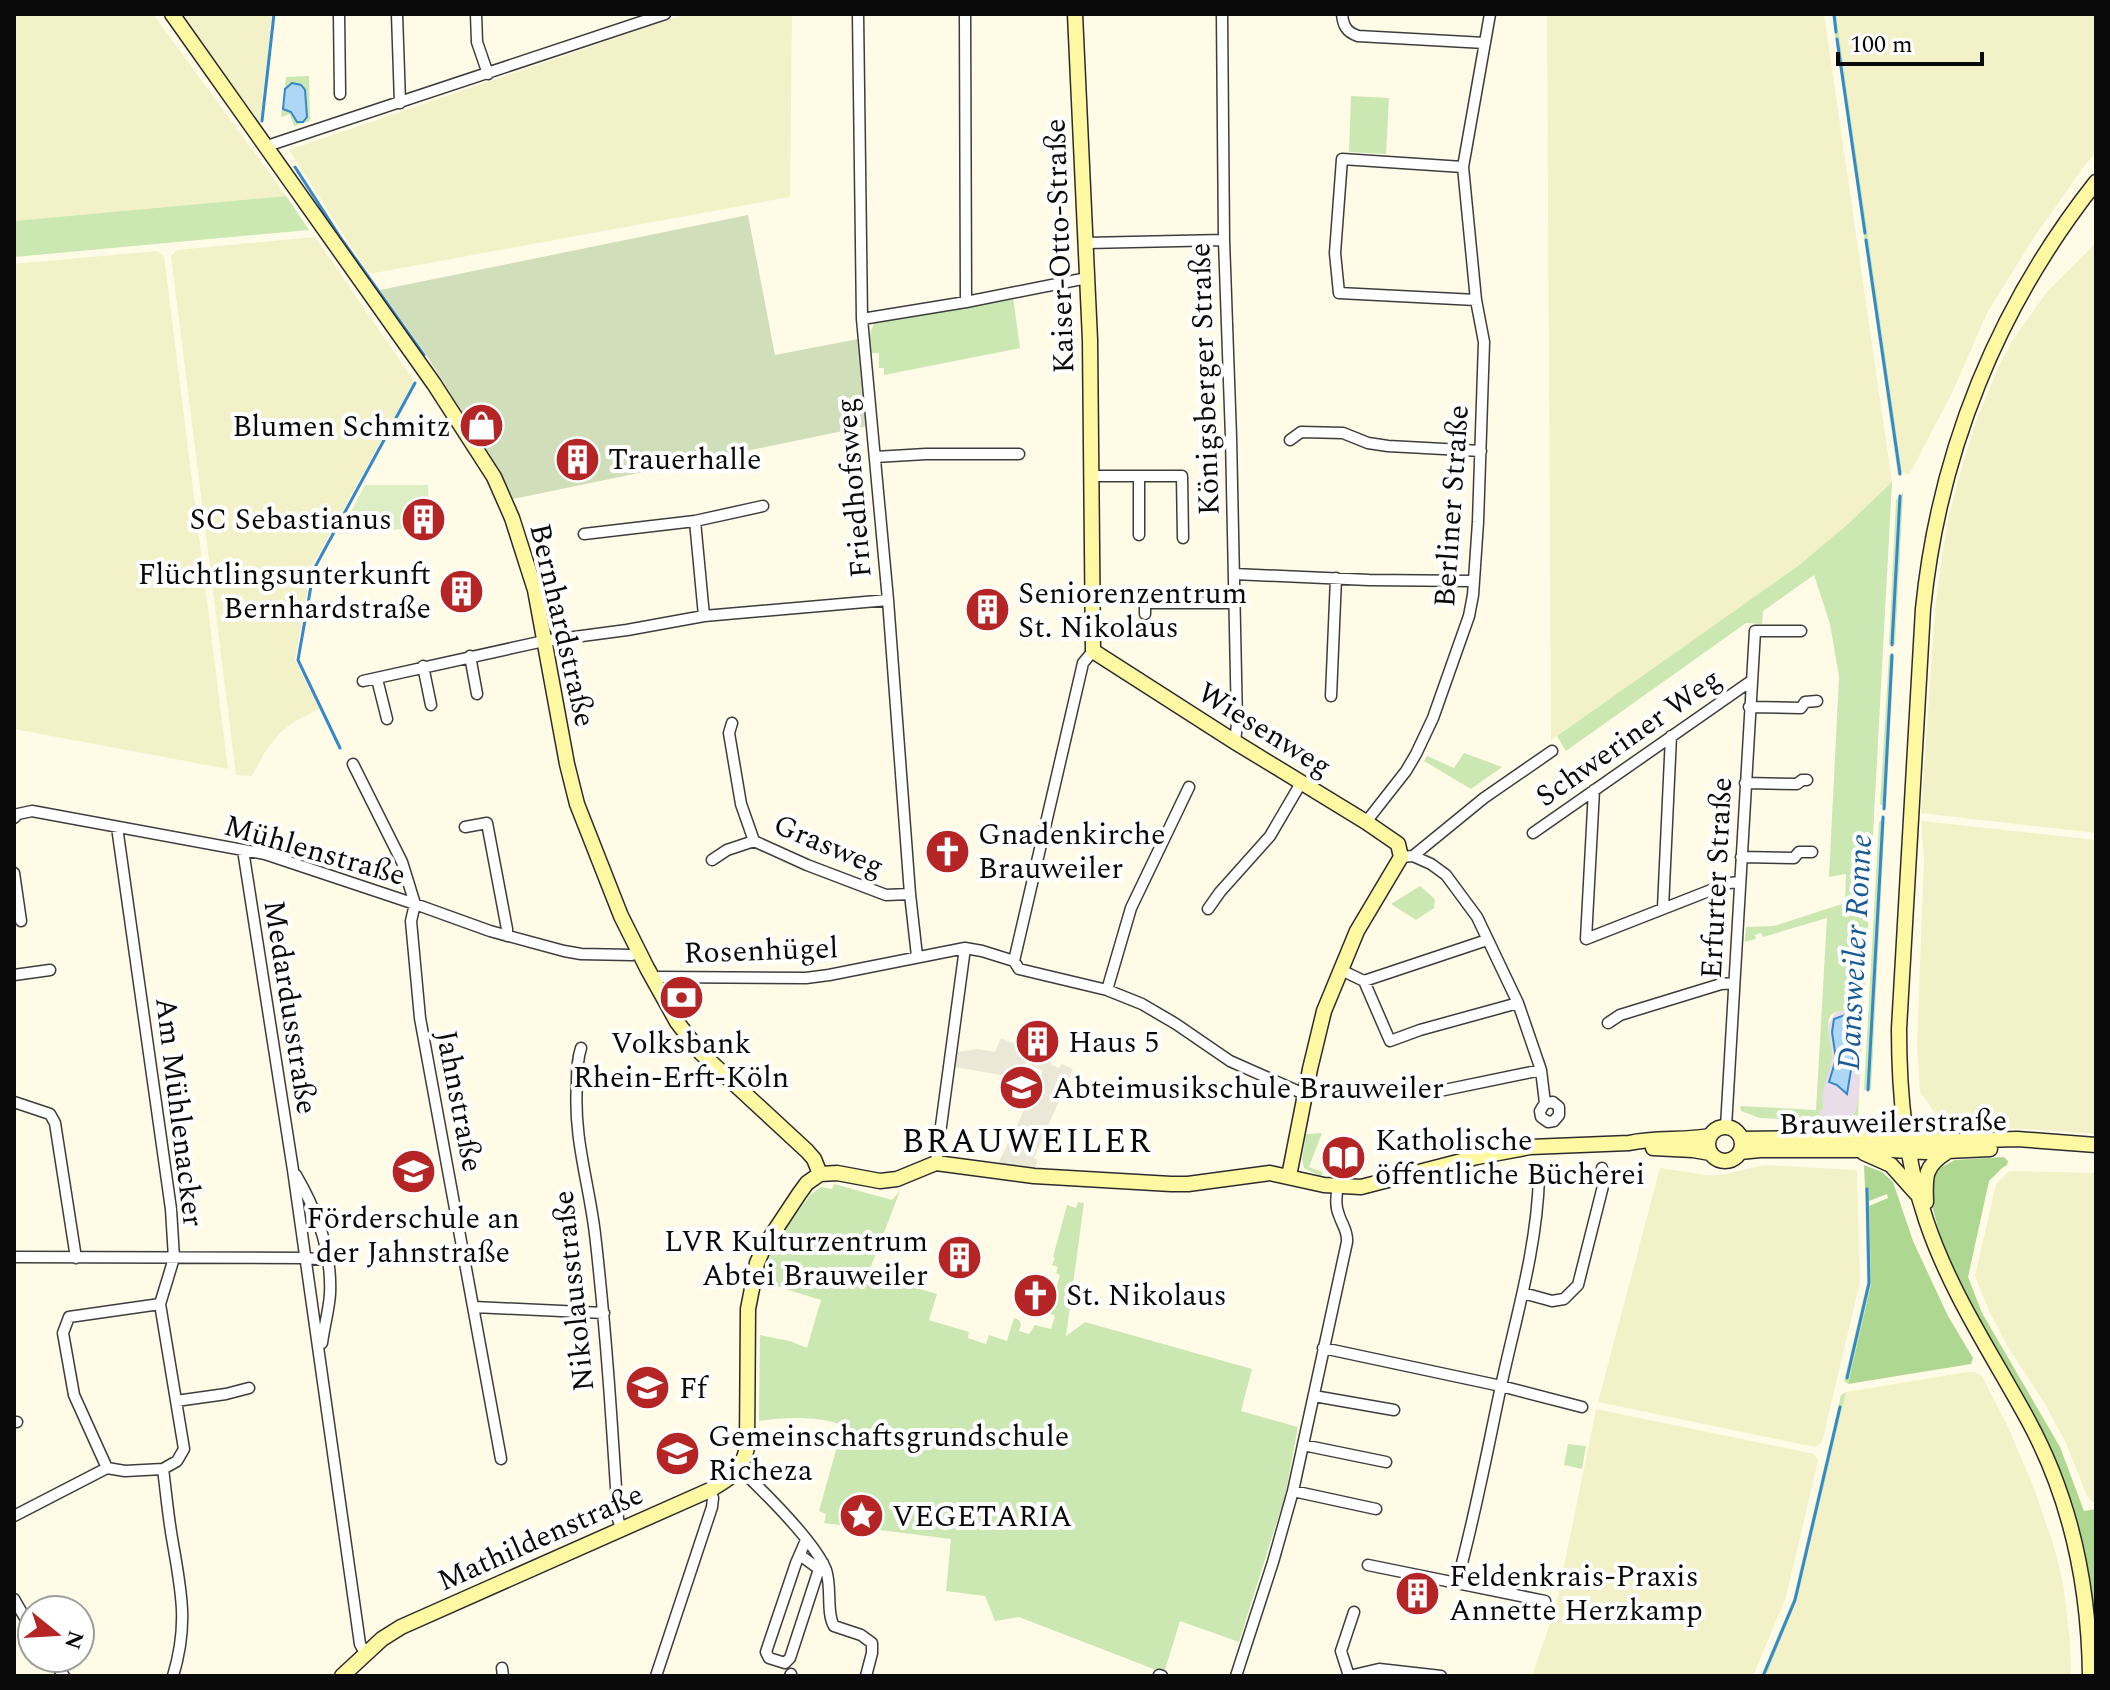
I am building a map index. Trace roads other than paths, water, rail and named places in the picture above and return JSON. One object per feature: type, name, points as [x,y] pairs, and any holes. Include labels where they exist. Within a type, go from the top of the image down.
[{"type":"street","name":"Bernhardstraße","points":[[172,14],[434,384],[494,477],[525,554],[536,595],[577,804],[610,891],[677,1022],[701,1053],[807,1151],[820,1174]]},
{"type":"street","points":[[339,14],[340,94]]},
{"type":"street","points":[[397,14],[400,103]]},
{"type":"street","points":[[476,14],[477,42],[488,74]]},
{"type":"street","points":[[267,146],[665,14]]},
{"type":"street","name":"Friedhofsweg","points":[[858,14],[862,319],[917,956]]},
{"type":"street","points":[[965,14],[966,302]]},
{"type":"street","name":"Kaiser-Otto-Straße","points":[[1014,961],[1083,663],[1093,651],[1091,379],[1075,14]]},
{"type":"street","name":"Königsberger Straße","points":[[1222,14],[1235,742]]},
{"type":"street","points":[[1342,14],[1343,25],[1358,36],[1485,43]]},
{"type":"street","name":"Berliner Straße","points":[[1366,822],[1406,771],[1433,718],[1469,616],[1473,595],[1484,342],[1476,300],[1463,167],[1490,14]]},
{"type":"street","points":[[1463,167],[1342,159],[1335,253],[1339,293],[1476,300]]},
{"type":"street","points":[[2090,1676],[2081,1575],[2062,1496],[2029,1422],[1964,1308],[1926,1222],[1906,1144],[1899,1072],[1900,987],[1919,655],[1926,577],[1935,525],[1957,441],[1975,388],[2001,331],[2042,256],[2096,182]]},
{"type":"street","points":[[1086,243],[1224,240]]},
{"type":"street","points":[[862,319],[1087,278]]},
{"type":"street","points":[[1290,440],[1301,432],[1343,433],[1368,443],[1388,446],[1481,451]]},
{"type":"street","points":[[875,457],[1019,454]]},
{"type":"street","points":[[1090,476],[1182,476],[1183,538]]},
{"type":"street","points":[[1139,477],[1139,535]]},
{"type":"street","points":[[584,534],[695,521],[763,506]]},
{"type":"street","points":[[695,521],[704,616]]},
{"type":"street","points":[[1234,574],[1473,581]]},
{"type":"street","points":[[1331,696],[1336,578]]},
{"type":"street","points":[[363,681],[544,641],[704,616],[888,600]]},
{"type":"street","points":[[1145,614],[1145,603],[1234,603]]},
{"type":"street","name":"Erfurter Straße","points":[[1726,1127],[1755,631],[1801,631]]},
{"type":"street","name":"Wiesenweg","points":[[1093,651],[1366,822],[1398,844],[1407,857]]},
{"type":"street","points":[[470,656],[477,694]]},
{"type":"street","points":[[423,666],[431,705]]},
{"type":"street","points":[[377,679],[387,719]]},
{"type":"street","name":"Schweriner Weg","points":[[1533,833],[1751,681]]},
{"type":"street","points":[[1749,707],[1801,708],[1805,702],[1817,701]]},
{"type":"street","name":"Grasweg","points":[[732,723],[729,733],[741,804],[754,841],[886,895],[910,894]]},
{"type":"street","points":[[1663,908],[1671,736]]},
{"type":"street","points":[[1289,1176],[1324,1011],[1357,931],[1407,857],[1552,751]]},
{"type":"street","name":"Jahnstraße","points":[[353,764],[402,862],[415,904],[411,921],[419,1004],[501,1459]]},
{"type":"street","points":[[1745,783],[1797,784],[1807,780]]},
{"type":"street","points":[[1208,909],[1270,836],[1301,783]]},
{"type":"street","points":[[1107,990],[1131,908],[1189,787]]},
{"type":"street","points":[[1594,790],[1586,939],[1729,883],[1740,882]]},
{"type":"street","name":"Mühlenstraße","points":[[14,818],[32,811],[265,854],[507,936],[581,954],[632,955],[639,952]]},
{"type":"street","points":[[465,827],[487,823],[507,936]]},
{"type":"street","name":"Am Mühlenacker","points":[[117,827],[170,1199],[174,1258],[160,1304],[184,1449],[177,1461],[163,1469]]},
{"type":"street","points":[[712,860],[727,850],[754,841]]},
{"type":"street","name":"Medardusstraße","points":[[243,850],[293,1170],[360,1644],[365,1653]]},
{"type":"street","points":[[1741,857],[1794,858],[1799,852],[1812,852]]},
{"type":"street","points":[[1407,857],[1431,864],[1446,875],[1477,917],[1518,1003],[1541,1070],[1545,1103]]},
{"type":"street","points":[[14,873],[21,921]]},
{"type":"street","points":[[1364,981],[1487,940]]},
{"type":"street","points":[[936,1163],[965,948],[1014,961],[1019,969],[1107,990],[1153,1011],[1230,1061],[1304,1094]]},
{"type":"street","name":"Rosenhügel","points":[[654,980],[659,977],[806,978],[965,948]]},
{"type":"street","points":[[14,975],[50,970]]},
{"type":"street","points":[[1341,970],[1364,981],[1390,1041],[1518,1003]]},
{"type":"street","points":[[1608,1023],[1620,1015],[1721,984],[1734,983]]},
{"type":"street","name":"Nikolausstraße","points":[[581,1048],[578,1056],[576,1131],[594,1230],[604,1313],[621,1529]]},
{"type":"street","points":[[1430,1093],[1541,1070]]},
{"type":"street","points":[[14,1102],[50,1114],[55,1123],[76,1258]]},
{"type":"street","points":[[1629,1143],[1645,1148],[1710,1153],[1718,1160],[1733,1160],[1741,1146],[1734,1129],[1716,1129],[1708,1141],[1710,1153]]},
{"type":"street","points":[[866,1676],[872,1643],[861,1635],[834,1626],[828,1575],[806,1540],[740,1469],[747,1448],[748,1309],[757,1263],[799,1194],[807,1183],[820,1174],[837,1173],[880,1181],[897,1179],[936,1163],[1034,1176],[1171,1184],[1260,1173],[1338,1187],[1361,1187],[1477,1157],[1530,1147],[1710,1136]]},
{"type":"street","name":"Brauweilerstraße","points":[[1741,1146],[2017,1139],[2096,1145]]},
{"type":"street","name":"Brauweilerstraße","points":[[1741,1146],[1760,1150],[1860,1151],[1906,1144],[1949,1152],[2016,1148],[2045,1142]]},
{"type":"street","points":[[1860,1151],[1891,1165],[1918,1197]]},
{"type":"street","points":[[1926,1222],[1925,1179],[1932,1163],[1949,1152]]},
{"type":"street","points":[[1523,1293],[1552,1301],[1564,1299],[1578,1285],[1603,1186],[1602,1168]]},
{"type":"street","name":"Medardusstraße","points":[[293,1170],[308,1195],[321,1228],[328,1260],[330,1295],[320,1358]]},
{"type":"street","points":[[1457,1582],[1479,1497],[1523,1293],[1538,1212],[1539,1177]]},
{"type":"street","points":[[1236,1676],[1293,1491],[1347,1242],[1336,1204],[1338,1187]]},
{"type":"street","points":[[14,1257],[328,1260]]},
{"type":"street","points":[[107,1468],[74,1395],[63,1333],[69,1317],[160,1304]]},
{"type":"street","points":[[474,1307],[604,1313]]},
{"type":"street","points":[[1323,1348],[1501,1386],[1582,1407]]},
{"type":"street","points":[[176,1401],[249,1388]]},
{"type":"street","points":[[1314,1396],[1394,1410]]},
{"type":"street","points":[[1303,1445],[1386,1462]]},
{"type":"street","points":[[14,1516],[107,1468],[125,1471],[163,1469],[183,1605],[183,1629],[173,1676]]},
{"type":"street","name":"Mathildenstraße","points":[[342,1676],[365,1653],[401,1627],[710,1490],[740,1469]]},
{"type":"street","points":[[656,1676],[712,1507],[710,1490]]},
{"type":"street","points":[[1293,1491],[1376,1509]]},
{"type":"street","points":[[806,1540],[766,1652],[769,1658],[785,1663],[790,1658],[821,1566]]},
{"type":"street","points":[[800,1555],[821,1566]]},
{"type":"street","points":[[1368,1565],[1545,1601]]},
{"type":"street","points":[[1354,1612],[1341,1651],[1349,1676],[1379,1669],[1441,1676]]},
{"type":"water","points":[[292,83],[301,85],[305,90],[307,117],[303,122],[297,122],[291,112],[283,109],[285,89]]},
{"type":"water","points":[[1850,1016],[1855,1024],[1847,1094],[1829,1082],[1836,1059],[1832,1032],[1834,1019]]},
{"type":"waterway","points":[[262,121],[274,14]]},
{"type":"waterway","name":"Dansweiler Ronne","points":[[1834,14],[1836,32]]},
{"type":"waterway","name":"Dansweiler Ronne","points":[[1837,39],[1865,233]]},
{"type":"waterway","points":[[295,167],[340,237],[424,355]]},
{"type":"waterway","name":"Dansweiler Ronne","points":[[1866,240],[1900,474]]},
{"type":"waterway","points":[[340,748],[298,660],[314,569],[415,383]]},
{"type":"waterway","name":"Dansweiler Ronne","points":[[1892,645],[1900,496]]},
{"type":"waterway","name":"Dansweiler Ronne","points":[[1884,809],[1892,655]]},
{"type":"waterway","name":"Dansweiler Ronne","points":[[1868,1090],[1883,817]]},
{"type":"waterway","name":"Dansweiler Ronne","points":[[1847,1378],[1869,1283],[1867,1189]]},
{"type":"waterway","name":"Dansweiler Ronne","points":[[1763,1676],[1795,1600],[1840,1407]]},
{"type":"place","name":"Blumen Schmitz","points":[[482,426]]},
{"type":"place","name":"Trauerhalle","points":[[577,459]]},
{"type":"place","name":"SC Sebastianus","points":[[423,519]]},
{"type":"place","name":"Flüchtlingsunterkunft Bernhardstraße","points":[[462,591]]},
{"type":"place","name":"Seniorenzentrum St. Nikolaus","points":[[987,610]]},
{"type":"place","name":"Gnadenkirche Brauweiler","points":[[947,851]]},
{"type":"place","name":"Volksbank Rhein-Erft-Köln","points":[[681,997]]},
{"type":"place","name":"Haus 5","points":[[1037,1042]]},
{"type":"place","name":"Abteimusikschule Brauweiler","points":[[1021,1088]]},
{"type":"place","name":"Katholische öffentliche Bücherei","points":[[1344,1157]]},
{"type":"place","name":"Förderschule an der Jahnstraße","points":[[413,1172]]},
{"type":"place","name":"LVR Kulturzentrum Abtei Brauweiler","points":[[959,1258]]},
{"type":"place","name":"St. Nikolaus","points":[[1035,1295]]},
{"type":"place","name":"Ff","points":[[648,1388]]},
{"type":"place","name":"Gemeinschaftsgrundschule Richeza","points":[[677,1453]]},
{"type":"place","name":"VEGETARIA","points":[[861,1516]]},
{"type":"place","name":"Feldenkrais-Praxis Annette Herzkamp","points":[[1418,1593]]},
{"type":"district","name":"BRAUWEILER","points":[[1027,1140]]}]
